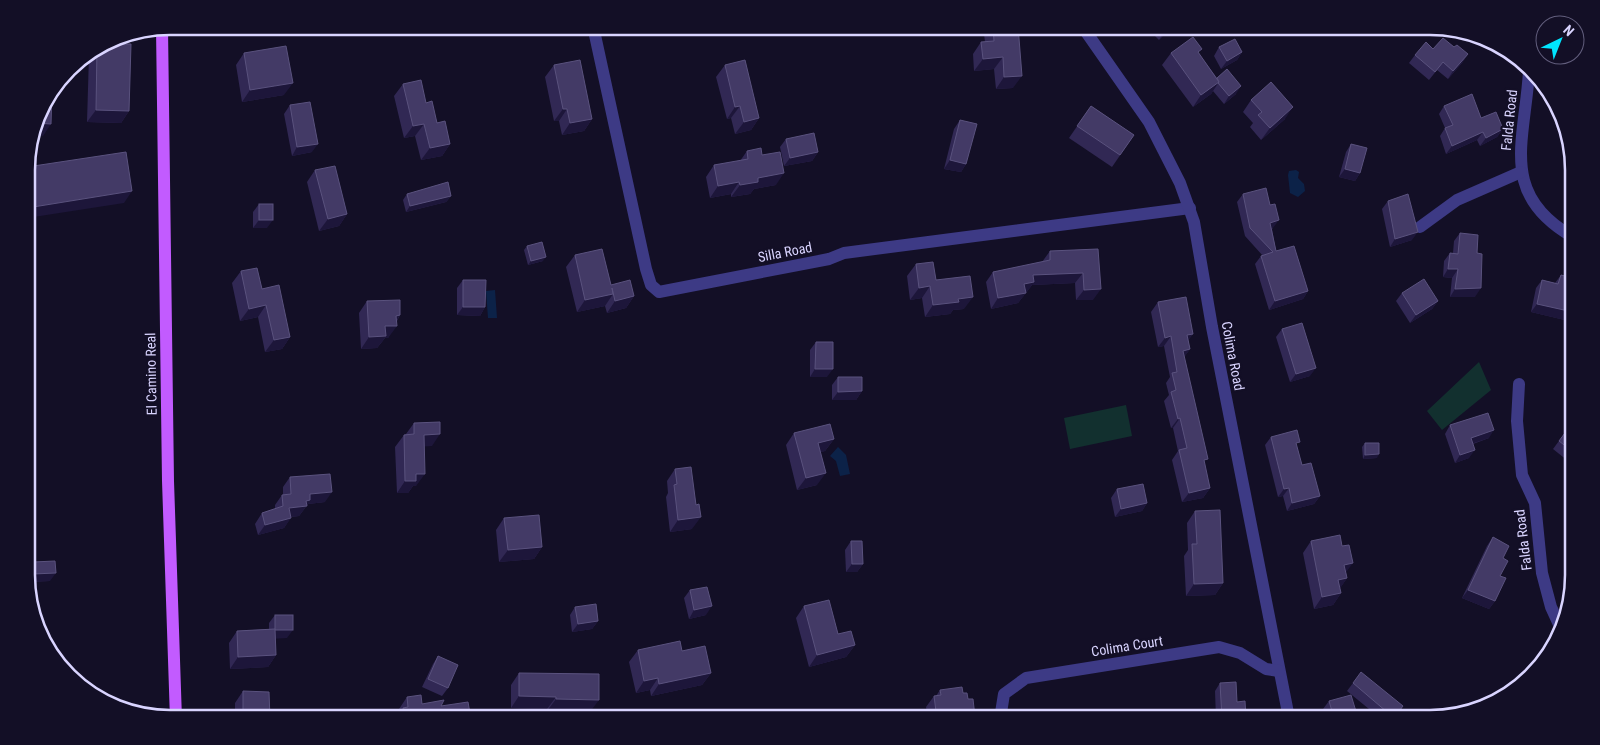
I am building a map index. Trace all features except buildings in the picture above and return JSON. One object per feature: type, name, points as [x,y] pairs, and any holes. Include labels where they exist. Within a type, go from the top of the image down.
[{"type":"main road","name":"El Camino Real","points":[[162,35],[168,481],[176,710]]},
{"type":"street","name":"Silla Road","points":[[595,35],[646,269],[651,285],[659,292],[829,259],[844,253],[1190,208]]},
{"type":"street","name":"Colima Road","points":[[1088,35],[1149,122],[1180,183],[1190,208],[1278,671],[1287,710]]},
{"type":"street","name":"Falda Road","points":[[1528,78],[1520,158],[1523,184],[1535,206],[1565,232]]},
{"type":"street","points":[[1420,227],[1457,200],[1521,172]]},
{"type":"street","name":"Falda Road","points":[[1519,384],[1517,421],[1522,475],[1535,503],[1542,573],[1551,607],[1557,620]]},
{"type":"street","name":"Colima Court","points":[[1001,710],[1004,694],[1026,678],[1219,646],[1240,653],[1266,670],[1278,671]]},
{"type":"green space","points":[[1479,362],[1491,390],[1442,430],[1427,411]]},
{"type":"green space","points":[[1126,405],[1132,436],[1070,449],[1064,418]]},
{"type":"water","points":[[1296,170],[1299,172],[1298,178],[1304,184],[1305,191],[1298,197],[1290,193],[1288,175],[1289,171]]},
{"type":"water","points":[[495,290],[497,318],[488,318],[486,291]]},
{"type":"water","points":[[838,447],[846,455],[850,474],[840,476],[836,461],[830,456]]}]
